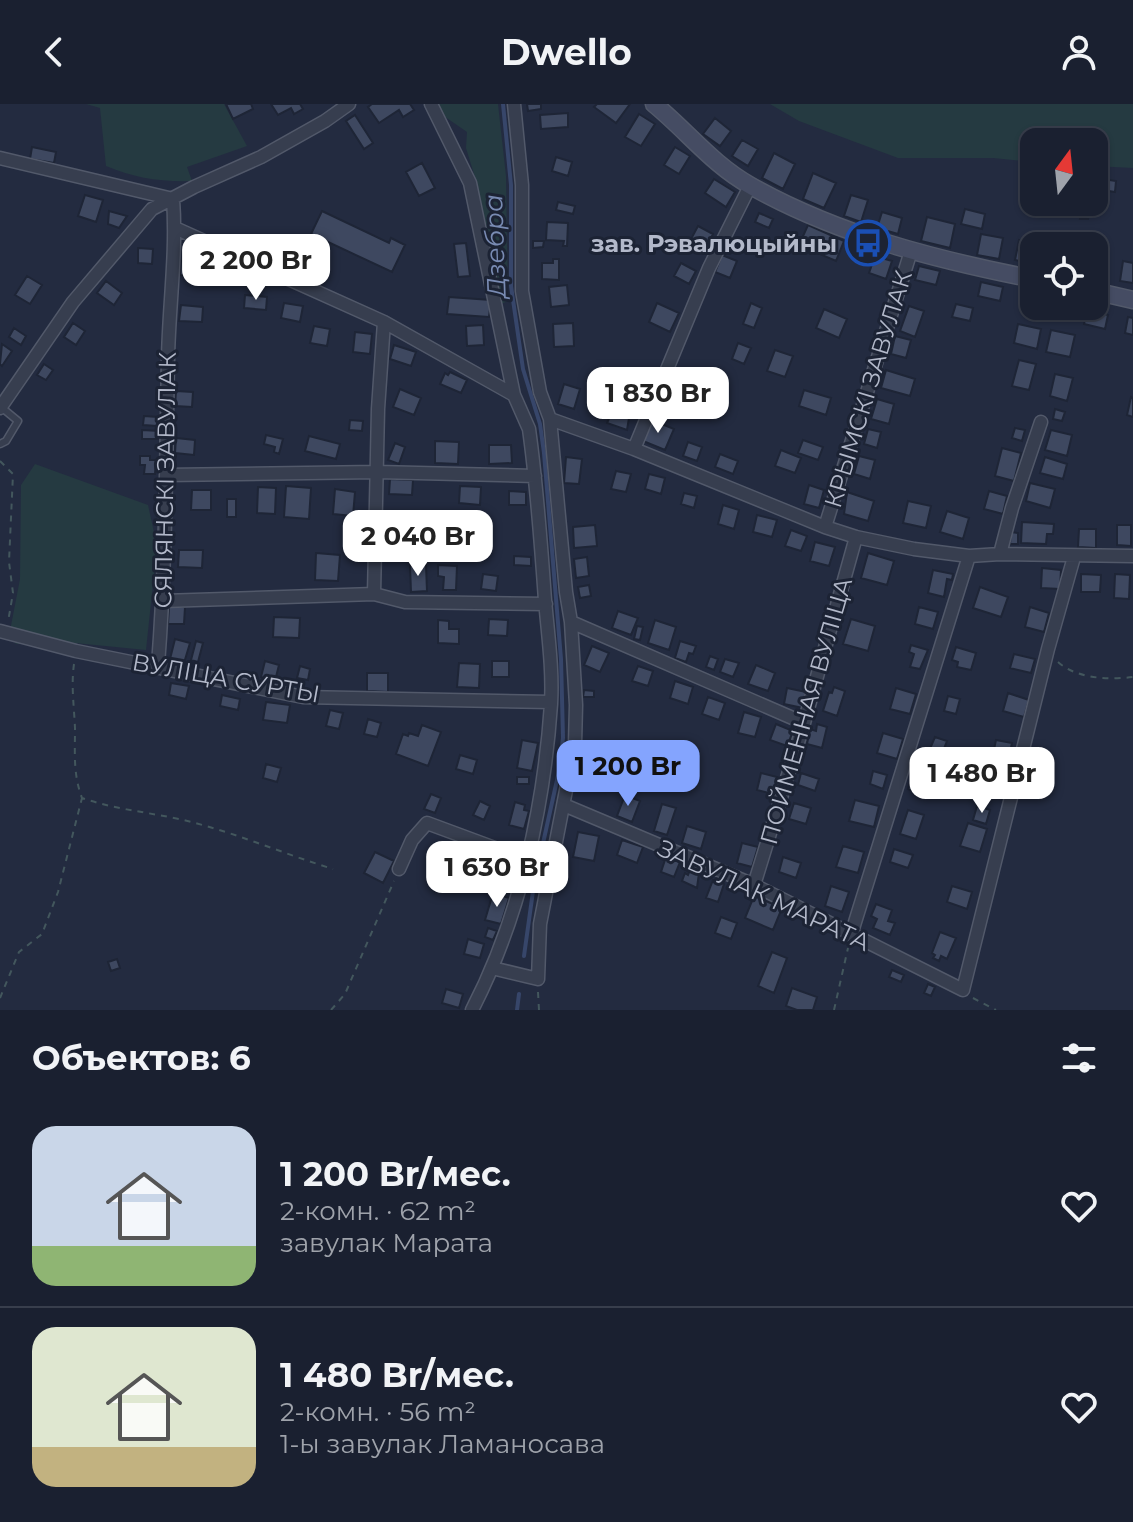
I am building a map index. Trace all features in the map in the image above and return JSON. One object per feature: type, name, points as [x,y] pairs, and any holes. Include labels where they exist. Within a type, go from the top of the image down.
[{"type":"street","points":[[0,407],[73,302],[152,209],[261,157],[349,104]]},
{"type":"street","points":[[431,104],[470,183],[514,395],[529,429],[551,659],[551,702],[545,762],[527,860],[492,968],[472,1010]]},
{"type":"street","points":[[492,968],[538,979],[540,924],[575,744],[576,705],[571,622],[550,419],[540,392],[522,291],[522,185],[514,104]]},
{"type":"street","points":[[654,104],[707,155],[750,186],[805,212],[911,251],[1020,276]]},
{"type":"street","points":[[0,158],[173,199]]},
{"type":"street","points":[[634,449],[709,268],[750,186]]},
{"type":"street","name":"СЯЛЯНСКІ ЗАВУЛАК","points":[[158,665],[163,601],[168,354],[175,228],[173,199]]},
{"type":"street","points":[[175,228],[384,322],[514,395]]},
{"type":"street","name":"КРЫМСКІ ЗАВУЛАК","points":[[825,527],[911,251]]},
{"type":"street","points":[[1108,294],[1133,300]]},
{"type":"street","points":[[374,594],[384,322]]},
{"type":"street","points":[[550,419],[856,537],[969,556],[1133,556]]},
{"type":"street","points":[[1000,554],[1041,422]]},
{"type":"street","points":[[167,475],[377,472],[535,476]]},
{"type":"street","name":"ПОЙМЕННАЯ ВУЛІЦА","points":[[754,885],[804,723],[856,537]]},
{"type":"street","points":[[851,935],[969,556]]},
{"type":"street","points":[[963,990],[1074,557]]},
{"type":"street","points":[[163,601],[374,594],[405,602],[546,604]]},
{"type":"street","points":[[571,622],[804,723]]},
{"type":"street","name":"ВУЛІЦА СУРТЫ","points":[[3,631],[76,651],[158,665],[303,697],[551,702]]},
{"type":"street","name":"ЗАВУЛАК МАРАТА","points":[[564,805],[754,885],[963,990]]},
{"type":"street","points":[[399,869],[412,840],[427,823],[527,860]]},
{"type":"lane","points":[[0,407],[18,421],[6,441],[0,444]]},
{"type":"path","points":[[0,461],[13,474],[9,562],[13,593],[3,631]]},
{"type":"path","points":[[1048,649],[1063,667],[1076,673],[1104,678],[1133,677]]},
{"type":"path","points":[[0,998],[19,952],[42,934],[64,871],[82,798],[76,783],[73,757],[75,732],[71,680],[76,651]]},
{"type":"path","points":[[82,798],[107,807],[179,819],[263,843],[287,855],[333,869]]},
{"type":"path","points":[[331,1010],[345,994],[399,869]]},
{"type":"path","points":[[834,1010],[851,935]]},
{"type":"path","points":[[538,979],[539,1010]]},
{"type":"path","points":[[963,990],[983,1005],[996,1010]]},
{"type":"shaded area","points":[[86,104],[224,104],[247,146],[187,167],[192,181],[158,180],[127,174],[106,166],[100,108]]},
{"type":"shaded area","points":[[434,104],[498,104],[506,176],[508,301],[501,304],[478,187],[466,148],[467,132],[438,112]]},
{"type":"shaded area","points":[[770,104],[1133,104],[1133,168],[1108,167],[1108,128],[1020,128],[1020,161],[898,158],[799,121]]},
{"type":"shaded area","points":[[35,464],[148,505],[157,546],[146,650],[65,642],[16,644],[9,636],[20,579],[21,485]]},
{"type":"building","points":[[226,104],[251,104],[253,109],[233,119]]},
{"type":"building","points":[[271,104],[300,104],[303,109],[294,114],[291,108],[278,115]]},
{"type":"building","points":[[372,104],[410,104],[414,110],[403,117],[399,110],[379,123],[368,107]]},
{"type":"building","points":[[527,104],[541,104],[541,109],[528,111]]},
{"type":"building","points":[[597,104],[630,104],[616,123],[594,107]]},
{"type":"building","points":[[568,113],[568,127],[541,129],[540,115]]},
{"type":"building","points":[[639,114],[655,124],[641,146],[625,137]]},
{"type":"building","points":[[355,115],[373,143],[364,149],[346,121]]},
{"type":"building","points":[[715,118],[731,131],[720,146],[703,134]]},
{"type":"building","points":[[742,140],[758,149],[748,166],[732,156]]},
{"type":"building","points":[[32,147],[56,152],[54,163],[30,159]]},
{"type":"building","points":[[675,147],[690,156],[679,174],[664,165]]},
{"type":"building","points":[[774,153],[795,164],[783,189],[762,178]]},
{"type":"building","points":[[556,157],[572,162],[568,176],[552,171]]},
{"type":"building","points":[[422,163],[435,188],[419,196],[406,172]]},
{"type":"building","points":[[813,173],[836,183],[824,208],[803,199]]},
{"type":"building","points":[[714,179],[735,192],[726,207],[705,193]]},
{"type":"building","points":[[1108,180],[1116,181],[1115,192],[1108,191]]},
{"type":"building","points":[[85,195],[103,200],[96,222],[78,216]]},
{"type":"building","points":[[851,195],[868,200],[861,222],[844,216]]},
{"type":"building","points":[[558,202],[575,206],[573,214],[556,210]]},
{"type":"building","points":[[965,209],[985,214],[982,229],[961,224]]},
{"type":"building","points":[[109,211],[127,216],[119,228],[108,224]]},
{"type":"building","points":[[322,211],[389,243],[391,238],[405,245],[392,272],[311,234]]},
{"type":"building","points":[[882,212],[902,218],[898,234],[877,228]]},
{"type":"building","points":[[759,213],[773,219],[769,228],[755,222]]},
{"type":"building","points":[[927,217],[955,224],[950,248],[921,241]]},
{"type":"building","points":[[547,222],[568,223],[567,246],[563,246],[564,241],[546,240]]},
{"type":"building","points":[[808,225],[844,241],[836,261],[799,245]]},
{"type":"building","points":[[698,226],[713,234],[707,247],[691,239]]},
{"type":"building","points":[[981,234],[1003,238],[999,259],[977,255]]},
{"type":"building","points":[[1019,240],[1020,240],[1020,261],[1015,260]]},
{"type":"building","points":[[533,241],[544,241],[543,247],[533,248]]},
{"type":"building","points":[[466,243],[470,276],[458,277],[454,244]]},
{"type":"building","points":[[138,248],[153,249],[152,264],[138,263]]},
{"type":"building","points":[[722,255],[737,261],[730,278],[715,272]]},
{"type":"building","points":[[875,256],[892,261],[886,279],[869,273]]},
{"type":"building","points":[[553,259],[559,259],[559,280],[542,279],[542,263],[553,263]]},
{"type":"building","points":[[181,261],[198,262],[197,277],[180,275]]},
{"type":"building","points":[[1123,261],[1133,263],[1133,283],[1120,281]]},
{"type":"building","points":[[681,263],[696,271],[689,284],[674,276]]},
{"type":"building","points":[[919,266],[940,271],[936,285],[915,280]]},
{"type":"building","points":[[27,276],[42,285],[30,304],[15,295]]},
{"type":"building","points":[[106,281],[122,293],[114,305],[97,293]]},
{"type":"building","points":[[981,282],[1003,287],[1000,301],[978,296]]},
{"type":"building","points":[[567,285],[569,305],[551,307],[549,287]]},
{"type":"building","points":[[245,295],[267,297],[266,310],[244,308]]},
{"type":"building","points":[[449,297],[491,300],[489,317],[447,314]]},
{"type":"building","points":[[284,303],[303,306],[300,322],[281,318]]},
{"type":"building","points":[[657,303],[679,313],[670,332],[649,322]]},
{"type":"building","points":[[751,303],[762,308],[754,328],[743,324]]},
{"type":"building","points":[[956,304],[973,308],[970,321],[952,317]]},
{"type":"building","points":[[181,305],[203,307],[202,322],[179,321]]},
{"type":"building","points":[[909,306],[924,311],[915,337],[900,331]]},
{"type":"building","points":[[824,309],[847,319],[839,338],[816,328]]},
{"type":"building","points":[[1128,317],[1133,318],[1133,335],[1125,333]]},
{"type":"building","points":[[1085,320],[1107,320],[1105,329],[1084,324]]},
{"type":"building","points":[[73,323],[85,331],[76,345],[64,337]]},
{"type":"building","points":[[573,323],[574,346],[554,347],[553,324]]},
{"type":"building","points":[[1018,324],[1041,329],[1037,349],[1014,343]]},
{"type":"building","points":[[483,325],[484,345],[467,346],[466,326]]},
{"type":"building","points":[[314,326],[330,329],[327,346],[310,343]]},
{"type":"building","points":[[14,328],[26,336],[21,345],[9,337]]},
{"type":"building","points":[[1051,330],[1075,335],[1070,357],[1046,352]]},
{"type":"building","points":[[355,332],[372,334],[370,354],[353,352]]},
{"type":"building","points":[[895,336],[911,340],[906,358],[891,354]]},
{"type":"building","points":[[738,343],[751,348],[744,364],[732,359]]},
{"type":"building","points":[[2,344],[12,351],[2,366],[0,364]]},
{"type":"building","points":[[394,345],[416,352],[411,366],[390,359]]},
{"type":"building","points":[[775,350],[793,356],[785,377],[767,371]]},
{"type":"building","points":[[1019,360],[1036,364],[1029,390],[1012,386]]},
{"type":"building","points":[[44,364],[53,370],[46,380],[37,375]]},
{"type":"building","points":[[886,370],[915,379],[910,396],[881,388]]},
{"type":"building","points":[[450,372],[467,380],[461,393],[440,384],[445,373],[448,375]]},
{"type":"building","points":[[1055,374],[1073,378],[1067,401],[1050,396]]},
{"type":"building","points":[[564,384],[580,389],[574,409],[558,404]]},
{"type":"building","points":[[400,389],[421,398],[414,415],[393,407]]},
{"type":"building","points":[[804,390],[831,398],[826,415],[799,406]]},
{"type":"building","points":[[176,391],[193,392],[192,407],[175,406]]},
{"type":"building","points":[[1133,398],[1133,417],[1127,415]]},
{"type":"building","points":[[877,399],[894,404],[889,424],[871,419]]},
{"type":"building","points":[[661,400],[676,405],[672,417],[657,411]]},
{"type":"building","points":[[615,405],[630,412],[627,430],[607,423]]},
{"type":"building","points":[[1055,409],[1065,412],[1062,421],[1053,419]]},
{"type":"building","points":[[144,416],[158,417],[157,426],[143,425]]},
{"type":"building","points":[[350,420],[363,421],[362,431],[349,430]]},
{"type":"building","points":[[652,420],[674,429],[665,450],[643,441]]},
{"type":"building","points":[[1015,428],[1025,430],[1022,441],[1012,438]]},
{"type":"building","points":[[868,429],[881,432],[877,448],[864,444]]},
{"type":"building","points":[[142,430],[160,431],[160,439],[142,439]]},
{"type":"building","points":[[1051,430],[1072,435],[1067,456],[1045,450]]},
{"type":"building","points":[[266,435],[283,439],[279,454],[274,452],[275,447],[264,444]]},
{"type":"building","points":[[309,436],[340,444],[336,459],[305,451]]},
{"type":"building","points":[[176,438],[195,440],[194,455],[175,453]]},
{"type":"building","points":[[803,440],[823,447],[818,460],[798,453]]},
{"type":"building","points":[[435,441],[459,442],[458,464],[435,463]]},
{"type":"building","points":[[688,442],[702,447],[697,461],[683,456]]},
{"type":"building","points":[[395,443],[405,447],[399,464],[388,460]]},
{"type":"building","points":[[489,445],[511,445],[512,463],[489,464]]},
{"type":"building","points":[[1002,448],[1021,453],[1014,481],[995,476]]},
{"type":"building","points":[[781,450],[801,458],[795,473],[775,466]]},
{"type":"building","points":[[720,454],[738,461],[733,474],[715,467]]},
{"type":"building","points":[[140,456],[150,456],[150,460],[156,460],[155,474],[144,474],[145,465],[140,465]]},
{"type":"building","points":[[859,456],[875,460],[870,479],[854,474]]},
{"type":"building","points":[[566,457],[582,459],[579,484],[564,483]]},
{"type":"building","points":[[1045,457],[1067,464],[1063,479],[1040,473]]},
{"type":"building","points":[[616,471],[631,474],[626,492],[611,489]]},
{"type":"building","points":[[649,474],[665,478],[661,494],[645,489]]},
{"type":"building","points":[[390,479],[413,480],[412,495],[389,494]]},
{"type":"building","points":[[1030,483],[1055,489],[1050,508],[1026,501]]},
{"type":"building","points":[[809,485],[824,490],[819,508],[804,504]]},
{"type":"building","points":[[286,486],[311,488],[309,519],[284,517]]},
{"type":"building","points":[[460,486],[481,487],[480,505],[459,503]]},
{"type":"building","points":[[258,487],[276,488],[275,514],[257,513]]},
{"type":"building","points":[[335,489],[355,492],[353,516],[333,514]]},
{"type":"building","points":[[192,490],[211,490],[211,510],[191,510]]},
{"type":"building","points":[[509,491],[526,492],[526,505],[509,505]]},
{"type":"building","points":[[989,491],[1007,496],[1003,514],[984,509]]},
{"type":"building","points":[[847,492],[874,501],[868,521],[844,514]]},
{"type":"building","points":[[684,493],[697,496],[694,508],[681,504]]},
{"type":"building","points":[[227,499],[236,499],[236,517],[227,517]]},
{"type":"building","points":[[908,501],[931,506],[926,528],[903,523]]},
{"type":"building","points":[[723,505],[739,510],[734,529],[718,524]]},
{"type":"building","points":[[947,511],[969,518],[963,539],[940,532]]},
{"type":"building","points":[[757,515],[777,520],[772,537],[753,532]]},
{"type":"building","points":[[1022,522],[1054,524],[1053,534],[1047,534],[1046,544],[1021,543]]},
{"type":"building","points":[[595,525],[597,546],[574,548],[573,527]]},
{"type":"building","points":[[1117,525],[1131,525],[1131,546],[1117,545]]},
{"type":"building","points":[[1079,529],[1096,529],[1096,548],[1078,547]]},
{"type":"building","points":[[791,530],[807,536],[801,551],[785,546]]},
{"type":"building","points":[[1011,532],[1018,533],[1018,544],[1010,544]]},
{"type":"building","points":[[815,542],[835,547],[829,566],[810,561]]},
{"type":"building","points":[[179,550],[203,550],[202,568],[178,567]]},
{"type":"building","points":[[316,553],[340,555],[338,581],[315,580]]},
{"type":"building","points":[[868,553],[894,561],[887,585],[861,578]]},
{"type":"building","points":[[514,556],[531,557],[531,566],[514,565]]},
{"type":"building","points":[[587,557],[589,576],[576,578],[574,559]]},
{"type":"building","points":[[426,565],[427,591],[411,592],[410,566]]},
{"type":"building","points":[[438,565],[457,566],[456,590],[443,590],[444,577],[438,576]]},
{"type":"building","points":[[1042,568],[1061,570],[1060,589],[1041,588]]},
{"type":"building","points":[[933,570],[953,574],[952,580],[947,579],[944,597],[928,593]]},
{"type":"building","points":[[483,574],[498,576],[496,591],[481,589]]},
{"type":"building","points":[[1081,574],[1101,575],[1100,592],[1081,592]]},
{"type":"building","points":[[1115,574],[1130,575],[1129,599],[1114,598]]},
{"type":"building","points":[[589,585],[591,596],[580,598],[578,587]]},
{"type":"building","points":[[980,587],[1008,597],[1001,617],[973,608]]},
{"type":"building","points":[[169,607],[185,607],[184,624],[168,624]]},
{"type":"building","points":[[919,607],[938,612],[933,629],[915,624]]},
{"type":"building","points":[[1030,607],[1049,613],[1044,632],[1025,627]]},
{"type":"building","points":[[618,611],[638,618],[631,635],[612,628]]},
{"type":"building","points":[[274,617],[300,618],[299,638],[273,637]]},
{"type":"building","points":[[489,619],[508,620],[507,636],[488,635]]},
{"type":"building","points":[[851,619],[875,626],[868,651],[843,644]]},
{"type":"building","points":[[438,620],[449,621],[449,629],[459,629],[459,644],[438,643]]},
{"type":"building","points":[[655,620],[676,627],[669,650],[648,643]]},
{"type":"building","points":[[637,626],[643,627],[640,640],[634,639]]},
{"type":"building","points":[[175,639],[190,643],[184,663],[170,659]]},
{"type":"building","points":[[196,641],[203,643],[198,662],[191,660]]},
{"type":"building","points":[[680,641],[696,646],[686,662],[675,658]]},
{"type":"building","points":[[911,645],[928,650],[920,669],[910,667],[914,654],[909,652]]},
{"type":"building","points":[[592,646],[609,653],[600,672],[584,665]]},
{"type":"building","points":[[956,647],[976,653],[971,670],[957,667],[958,662],[952,660]]},
{"type":"building","points":[[1014,654],[1035,659],[1031,673],[1010,668]]},
{"type":"building","points":[[710,656],[718,659],[714,670],[706,667]]},
{"type":"building","points":[[725,659],[739,663],[733,677],[720,672]]},
{"type":"building","points":[[265,661],[279,665],[275,681],[261,677]]},
{"type":"building","points":[[492,661],[509,661],[509,677],[492,677]]},
{"type":"building","points":[[459,663],[480,664],[479,688],[457,687]]},
{"type":"building","points":[[756,665],[775,673],[768,691],[748,684]]},
{"type":"building","points":[[300,666],[310,669],[308,680],[297,678]]},
{"type":"building","points":[[638,666],[653,671],[648,686],[632,681]]},
{"type":"building","points":[[367,673],[388,673],[388,692],[367,691]]},
{"type":"building","points":[[675,681],[693,687],[688,704],[670,698]]},
{"type":"building","points":[[171,683],[189,686],[186,699],[169,695]]},
{"type":"building","points":[[834,687],[845,691],[837,716],[823,711],[829,692],[832,693]]},
{"type":"building","points":[[787,688],[806,692],[803,708],[784,704]]},
{"type":"building","points":[[896,688],[916,694],[910,714],[890,709]]},
{"type":"building","points":[[584,690],[594,691],[594,697],[583,697]]},
{"type":"building","points":[[1008,693],[1029,700],[1024,717],[1003,711]]},
{"type":"building","points":[[222,695],[240,699],[238,710],[220,706]]},
{"type":"building","points":[[948,696],[960,699],[956,714],[944,711]]},
{"type":"building","points":[[708,697],[725,703],[719,720],[702,714]]},
{"type":"building","points":[[266,702],[290,705],[287,723],[263,720]]},
{"type":"building","points":[[330,710],[343,713],[339,729],[326,726]]},
{"type":"building","points":[[744,712],[761,717],[755,737],[738,733]]},
{"type":"building","points":[[368,719],[381,723],[377,737],[364,734]]},
{"type":"building","points":[[776,724],[793,731],[787,746],[770,740]]},
{"type":"building","points":[[817,724],[827,727],[822,748],[807,744],[810,729],[816,731]]},
{"type":"building","points":[[422,725],[441,732],[428,766],[396,754],[403,734],[418,736]]},
{"type":"building","points":[[883,733],[903,739],[897,759],[877,753]]},
{"type":"building","points":[[935,737],[947,741],[941,756],[929,751]]},
{"type":"building","points":[[522,740],[538,743],[532,771],[517,768]]},
{"type":"building","points":[[996,740],[1012,743],[1007,767],[991,763]]},
{"type":"building","points":[[592,753],[611,758],[608,772],[588,767]]},
{"type":"building","points":[[460,755],[477,760],[473,774],[456,769]]},
{"type":"building","points":[[266,764],[281,768],[277,782],[263,778]]},
{"type":"building","points":[[915,767],[936,774],[929,795],[908,789]]},
{"type":"building","points":[[873,771],[887,775],[883,789],[870,784]]},
{"type":"building","points":[[761,773],[777,777],[773,794],[757,790]]},
{"type":"building","points":[[801,773],[819,779],[815,791],[798,785]]},
{"type":"building","points":[[517,777],[529,777],[529,784],[517,784]]},
{"type":"building","points":[[431,794],[441,798],[435,813],[424,809]]},
{"type":"building","points":[[625,795],[640,801],[632,822],[617,816]]},
{"type":"building","points":[[855,800],[879,806],[874,827],[849,821]]},
{"type":"building","points":[[480,801],[490,806],[484,820],[473,815]]},
{"type":"building","points":[[515,802],[525,805],[524,810],[529,811],[524,829],[509,825]]},
{"type":"building","points":[[794,803],[811,808],[806,824],[789,819]]},
{"type":"building","points":[[662,804],[676,808],[667,835],[654,831]]},
{"type":"building","points":[[977,806],[990,810],[986,824],[973,820]]},
{"type":"building","points":[[908,810],[924,815],[916,839],[900,834]]},
{"type":"building","points":[[968,823],[987,829],[980,852],[960,846]]},
{"type":"building","points":[[687,826],[706,832],[701,849],[682,843]]},
{"type":"building","points":[[578,832],[599,836],[594,861],[573,857]]},
{"type":"building","points":[[622,840],[643,847],[637,863],[617,855]]},
{"type":"building","points":[[742,843],[758,847],[752,867],[737,863]]},
{"type":"building","points":[[843,846],[864,852],[858,873],[836,867]]},
{"type":"building","points":[[894,849],[913,855],[908,868],[890,862]]},
{"type":"building","points":[[375,852],[394,861],[383,883],[364,873]]},
{"type":"building","points":[[666,857],[680,862],[674,877],[661,872]]},
{"type":"building","points":[[783,857],[801,863],[796,878],[779,872]]},
{"type":"building","points":[[690,870],[699,873],[697,888],[682,881]]},
{"type":"building","points":[[713,880],[724,884],[718,902],[706,898]]},
{"type":"building","points":[[831,886],[849,892],[842,912],[825,906]]},
{"type":"building","points":[[952,886],[972,892],[967,909],[947,902]]},
{"type":"building","points":[[493,893],[509,898],[501,924],[485,920]]},
{"type":"building","points":[[754,896],[782,908],[773,930],[745,918]]},
{"type":"building","points":[[876,904],[892,910],[888,921],[895,923],[890,935],[873,928],[877,919],[871,916]]},
{"type":"building","points":[[721,917],[737,923],[731,939],[715,933]]},
{"type":"building","points":[[488,928],[497,931],[493,940],[485,937]]},
{"type":"building","points":[[940,932],[956,938],[947,959],[941,956],[939,961],[933,958],[935,955],[932,953]]},
{"type":"building","points":[[468,939],[484,944],[480,958],[464,954]]},
{"type":"building","points":[[772,952],[787,958],[774,993],[758,986]]},
{"type":"building","points":[[117,959],[120,968],[111,971],[108,962]]},
{"type":"building","points":[[892,970],[904,975],[901,982],[889,977]]},
{"type":"building","points":[[928,984],[935,987],[931,996],[924,993]]},
{"type":"building","points":[[792,988],[817,997],[813,1010],[786,1006]]},
{"type":"building","points":[[446,989],[463,994],[459,1008],[442,1003]]},
{"type":"waterway","name":"Дзебра","points":[[503,104],[511,185],[511,286],[523,369],[540,424],[544,453],[561,659],[563,738],[559,771],[534,884],[524,956]]},
{"type":"waterway","name":"Дзебра","points":[[517,1010],[519,994]]},
{"type":"place","name":"зав. Рэвалюцыйны","points":[[868,243]]}]
